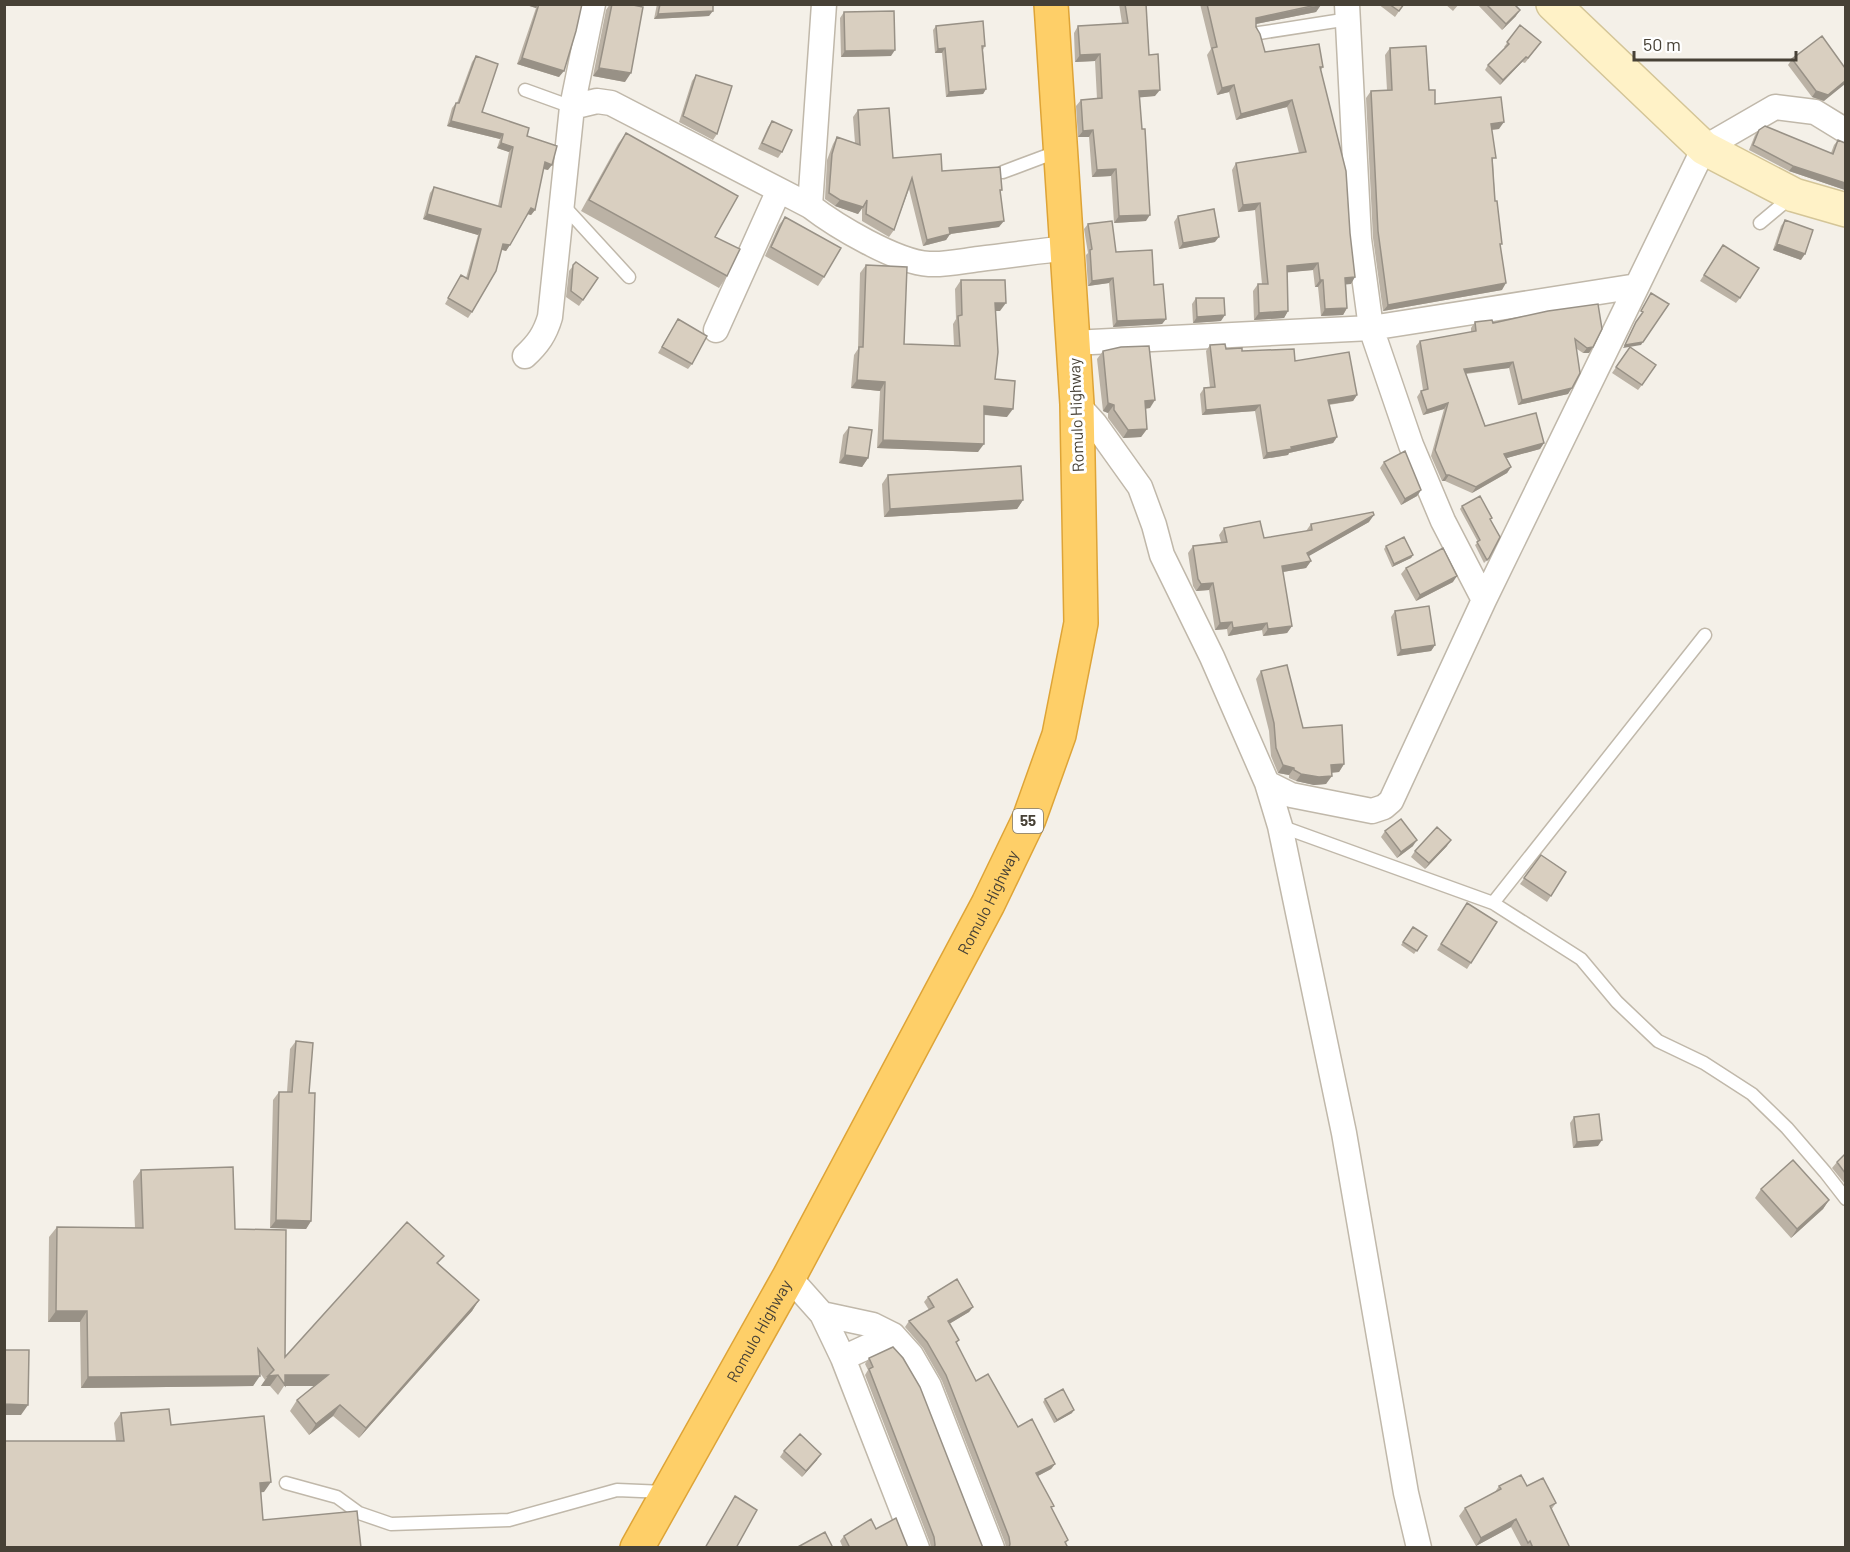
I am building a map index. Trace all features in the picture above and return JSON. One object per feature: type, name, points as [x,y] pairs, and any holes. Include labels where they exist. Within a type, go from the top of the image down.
[{"type":"highway","name":"Romulo Highway","points":[[637,1548],[666,1492],[789,1276],[988,904],[1029,819],[1059,735],[1081,622],[1077,404],[1051,4]]},
{"type":"street","points":[[525,356],[539,343],[550,317],[572,107],[592,4]]},
{"type":"street","points":[[810,206],[824,4]]},
{"type":"street","points":[[1553,4],[1704,148],[1794,195],[1845,210]]},
{"type":"street","points":[[1347,13],[1359,239],[1371,328],[1411,445],[1443,521],[1484,600]]},
{"type":"street","points":[[572,107],[597,101],[610,103],[810,206],[889,253],[910,260],[928,264],[1066,248]]},
{"type":"street","points":[[1267,783],[1291,795],[1372,811],[1384,807],[1395,793],[1484,600],[1704,148],[1775,107],[1815,112],[1845,130]]},
{"type":"street","points":[[716,330],[779,190]]},
{"type":"street","points":[[1072,343],[1371,328],[1637,286]]},
{"type":"street","points":[[1077,404],[1095,424],[1140,487],[1162,555],[1203,637],[1267,783],[1280,826],[1344,1133],[1406,1493],[1419,1548]]},
{"type":"street","points":[[789,1276],[822,1314],[843,1358],[917,1548]]},
{"type":"street","points":[[822,1314],[873,1325],[893,1335],[911,1355],[929,1386],[992,1548]]},
{"type":"street","points":[[843,1358],[893,1335]]},
{"type":"lane","points":[[1259,33],[1336,21],[1347,13]]},
{"type":"lane","points":[[525,90],[572,107]]},
{"type":"lane","points":[[1003,172],[1060,150]]},
{"type":"lane","points":[[1760,223],[1794,195]]},
{"type":"lane","points":[[562,204],[629,277]]},
{"type":"lane","points":[[1493,903],[1705,635]]},
{"type":"lane","points":[[1280,826],[1493,903],[1581,959],[1617,1002],[1658,1041],[1704,1063],[1752,1094],[1802,1146],[1845,1199]]},
{"type":"lane","points":[[286,1483],[337,1497],[359,1513],[392,1524],[509,1520],[617,1490],[666,1492]]},
{"type":"building","points":[[539,4],[582,4],[564,71],[522,58]]},
{"type":"building","points":[[612,4],[643,7],[631,73],[599,68]]},
{"type":"building","points":[[660,4],[713,4],[713,11],[658,14]]},
{"type":"building","points":[[1125,4],[1146,4],[1149,55],[1158,54],[1160,90],[1139,91],[1142,129],[1145,129],[1150,215],[1119,216],[1116,169],[1097,170],[1093,130],[1083,131],[1081,100],[1102,98],[1100,54],[1080,55],[1078,26],[1128,23]]},
{"type":"building","points":[[1207,4],[1321,4],[1256,18],[1256,27],[1265,52],[1319,44],[1323,67],[1320,67],[1346,171],[1355,277],[1345,278],[1347,308],[1325,309],[1323,280],[1320,280],[1318,263],[1287,266],[1288,311],[1259,313],[1258,284],[1268,284],[1260,203],[1243,205],[1236,163],[1306,152],[1292,100],[1241,114],[1234,85],[1222,88],[1212,48],[1217,47]]},
{"type":"building","points":[[1389,4],[1404,4],[1399,11]]},
{"type":"building","points":[[1486,4],[1514,4],[1520,10],[1506,24]]},
{"type":"building","points":[[894,11],[895,50],[845,51],[844,12]]},
{"type":"building","points":[[983,21],[985,46],[982,46],[986,89],[949,92],[945,48],[938,49],[936,26]]},
{"type":"building","points":[[1520,25],[1541,42],[1528,58],[1526,57],[1503,80],[1488,65],[1509,44],[1507,42]]},
{"type":"building","points":[[1822,36],[1845,68],[1845,81],[1828,95],[1816,91],[1792,59]]},
{"type":"building","points":[[1426,46],[1429,90],[1435,90],[1435,104],[1501,97],[1504,122],[1491,124],[1496,158],[1492,158],[1495,201],[1497,201],[1506,283],[1388,305],[1378,231],[1371,91],[1392,90],[1390,48]]},
{"type":"building","points":[[476,56],[498,64],[482,112],[529,128],[527,136],[557,146],[552,165],[545,162],[535,210],[531,208],[510,245],[503,244],[496,271],[472,312],[448,298],[461,275],[468,279],[481,229],[427,214],[434,187],[501,207],[513,147],[501,143],[503,134],[451,121]]},
{"type":"building","points":[[696,75],[732,86],[717,134],[683,116]]},
{"type":"building","points":[[889,108],[893,158],[941,154],[942,171],[1000,167],[1004,221],[949,228],[950,234],[927,240],[912,178],[894,230],[866,214],[867,200],[863,207],[840,200],[829,193],[832,154],[837,137],[860,145],[858,110]]},
{"type":"building","points":[[772,121],[792,130],[782,152],[762,143]]},
{"type":"building","points":[[1765,126],[1833,154],[1838,140],[1845,143],[1845,183],[1793,166],[1753,145],[1759,130]]},
{"type":"building","points":[[626,133],[738,196],[715,237],[740,249],[727,276],[589,200]]},
{"type":"building","points":[[1214,209],[1219,237],[1183,243],[1178,216]]},
{"type":"building","points":[[785,217],[841,248],[824,277],[771,247]]},
{"type":"building","points":[[1785,220],[1813,230],[1805,254],[1777,244]]},
{"type":"building","points":[[1112,221],[1116,252],[1152,250],[1154,285],[1163,284],[1166,319],[1117,321],[1113,278],[1092,281],[1090,250],[1092,249],[1088,224]]},
{"type":"building","points":[[1723,245],[1759,268],[1740,298],[1704,275]]},
{"type":"building","points":[[576,262],[598,278],[583,300],[571,291],[573,265]]},
{"type":"building","points":[[866,265],[907,267],[904,344],[960,346],[958,316],[962,315],[961,280],[1005,280],[1006,303],[995,303],[998,352],[995,379],[1015,381],[1013,409],[984,406],[984,444],[883,440],[885,382],[857,380],[859,347],[863,347]]},
{"type":"building","points":[[1651,293],[1669,304],[1643,342],[1625,345],[1643,312],[1641,311]]},
{"type":"building","points":[[1196,298],[1224,298],[1225,315],[1197,317]]},
{"type":"building","points":[[1598,304],[1602,329],[1593,347],[1587,348],[1575,339],[1580,373],[1572,388],[1522,400],[1513,362],[1464,369],[1485,426],[1536,413],[1544,443],[1504,454],[1511,467],[1476,487],[1446,475],[1435,450],[1448,403],[1427,410],[1421,391],[1428,389],[1420,341],[1476,331],[1475,322],[1492,320],[1493,323],[1548,311]]},
{"type":"building","points":[[678,319],[707,336],[692,364],[662,347]]},
{"type":"building","points":[[1225,344],[1226,349],[1242,348],[1242,351],[1294,349],[1295,361],[1349,352],[1357,395],[1328,400],[1337,437],[1267,453],[1260,405],[1206,410],[1204,388],[1215,387],[1210,345]]},
{"type":"building","points":[[1149,346],[1155,400],[1145,401],[1147,429],[1128,430],[1114,410],[1114,405],[1108,403],[1103,351],[1121,347]]},
{"type":"building","points":[[1630,347],[1656,365],[1642,385],[1616,367]]},
{"type":"building","points":[[849,427],[872,430],[868,458],[845,455]]},
{"type":"building","points":[[1405,451],[1421,490],[1405,499],[1384,462]]},
{"type":"building","points":[[1021,466],[1023,500],[890,509],[888,475]]},
{"type":"building","points":[[1480,496],[1500,537],[1487,560],[1477,542],[1480,540],[1462,506]]},
{"type":"building","points":[[1373,512],[1374,515],[1307,553],[1311,561],[1282,566],[1292,626],[1268,629],[1267,623],[1233,628],[1232,622],[1220,623],[1213,583],[1201,584],[1198,579],[1193,546],[1227,542],[1224,528],[1260,521],[1264,538],[1312,530],[1311,524]]},
{"type":"building","points":[[1404,537],[1413,555],[1394,564],[1386,546]]},
{"type":"building","points":[[1443,548],[1457,576],[1420,595],[1406,568]]},
{"type":"building","points":[[1429,606],[1435,645],[1401,650],[1395,611]]},
{"type":"building","points":[[1287,665],[1303,728],[1342,725],[1344,764],[1331,765],[1332,776],[1319,777],[1301,774],[1294,768],[1283,765],[1276,748],[1274,723],[1261,671]]},
{"type":"building","points":[[1401,819],[1417,840],[1401,852],[1385,831]]},
{"type":"building","points":[[1437,827],[1451,840],[1429,863],[1415,851]]},
{"type":"building","points":[[1541,855],[1566,872],[1551,896],[1524,878]]},
{"type":"building","points":[[1467,903],[1497,922],[1471,963],[1441,944]]},
{"type":"building","points":[[1413,927],[1427,936],[1417,951],[1403,942]]},
{"type":"building","points":[[296,1041],[313,1043],[309,1093],[315,1093],[311,1221],[276,1220],[279,1092],[292,1092]]},
{"type":"building","points":[[1599,1114],[1602,1140],[1577,1142],[1574,1117]]},
{"type":"building","points":[[1845,1154],[1845,1173],[1837,1162]]},
{"type":"building","points":[[1793,1160],[1829,1200],[1797,1229],[1761,1189]]},
{"type":"building","points":[[233,1167],[235,1229],[286,1230],[285,1357],[407,1222],[444,1256],[437,1263],[479,1300],[366,1428],[340,1405],[316,1424],[297,1400],[328,1375],[285,1375],[285,1385],[278,1375],[268,1376],[274,1370],[258,1349],[260,1376],[88,1377],[87,1311],[56,1311],[57,1227],[143,1228],[141,1170]]},
{"type":"building","points":[[5,1223],[5,1290],[4,1290]]},
{"type":"building","points":[[957,1279],[973,1307],[948,1321],[959,1340],[956,1342],[976,1381],[988,1374],[1018,1427],[1032,1419],[1055,1464],[1036,1473],[1054,1506],[1051,1507],[1068,1540],[1065,1542],[1068,1548],[1009,1548],[1009,1537],[946,1375],[927,1342],[909,1321],[934,1307],[928,1297]]},
{"type":"building","points":[[893,1347],[903,1358],[920,1387],[983,1548],[934,1548],[934,1537],[869,1369],[873,1367],[869,1358]]},
{"type":"building","points":[[4,1350],[29,1350],[28,1405],[4,1404]]},
{"type":"building","points":[[1063,1389],[1074,1410],[1057,1420],[1045,1399]]},
{"type":"building","points":[[169,1409],[171,1425],[264,1416],[271,1482],[260,1483],[263,1520],[357,1511],[361,1548],[4,1548],[4,1441],[124,1441],[121,1413]]},
{"type":"building","points":[[800,1434],[821,1454],[806,1471],[784,1451]]},
{"type":"building","points":[[1521,1475],[1527,1486],[1543,1478],[1556,1503],[1550,1506],[1570,1548],[1533,1548],[1516,1519],[1481,1538],[1465,1508],[1501,1489],[1499,1486]]},
{"type":"building","points":[[735,1496],[757,1510],[736,1548],[705,1548]]},
{"type":"building","points":[[896,1518],[908,1548],[850,1548],[844,1536],[871,1519],[876,1529]]},
{"type":"building","points":[[825,1532],[833,1548],[796,1548]]}]
